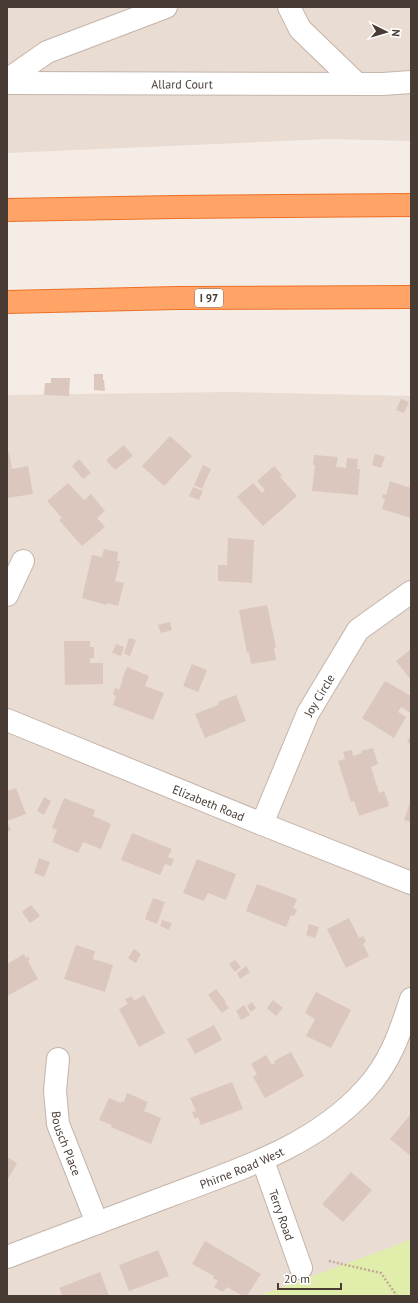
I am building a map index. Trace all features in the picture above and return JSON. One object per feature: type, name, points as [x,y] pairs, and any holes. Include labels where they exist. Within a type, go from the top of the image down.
[{"type":"highway","points":[[7,210],[411,205]]},
{"type":"highway","name":"I 97","points":[[7,302],[177,298],[411,297]]},
{"type":"street","points":[[7,80],[47,52],[166,7]]},
{"type":"street","points":[[289,7],[300,28],[357,84]]},
{"type":"street","name":"Allard Court","points":[[7,83],[357,84],[411,82]]},
{"type":"street","points":[[7,595],[23,561]]},
{"type":"street","name":"Joy Circle","points":[[262,824],[308,713],[358,630],[411,592]]},
{"type":"street","name":"Elizabeth Road","points":[[7,720],[411,883]]},
{"type":"street","name":"Phirne Road West","points":[[7,1256],[263,1160],[312,1135],[365,1090],[383,1067],[397,1041],[411,999]]},
{"type":"street","name":"Bousch Place","points":[[58,1059],[55,1091],[58,1124],[97,1223]]},
{"type":"street","name":"Terry Road","points":[[263,1160],[301,1268]]},
{"type":"path","points":[[328,1261],[381,1273],[397,1296]]},
{"type":"shaded area","points":[[7,7],[411,7],[411,141],[328,139],[7,153]]},
{"type":"shaded area","points":[[231,392],[411,396],[411,1239],[287,1296],[7,1296],[7,395]]},
{"type":"green space","points":[[411,1239],[411,1296],[259,1296],[402,1243]]},
{"type":"building","points":[[94,374],[103,374],[105,391],[94,390]]},
{"type":"building","points":[[51,378],[70,378],[69,396],[44,395],[45,383],[51,383]]},
{"type":"building","points":[[401,399],[409,402],[404,413],[396,410]]},
{"type":"building","points":[[170,436],[192,456],[164,486],[142,466]]},
{"type":"building","points":[[124,445],[133,456],[115,470],[106,460]]},
{"type":"building","points":[[7,452],[9,452],[12,469],[28,466],[33,494],[7,498]]},
{"type":"building","points":[[375,454],[385,457],[381,468],[372,465]]},
{"type":"building","points":[[314,455],[338,457],[336,467],[346,468],[347,458],[358,459],[357,469],[360,469],[358,495],[312,491],[315,465],[313,465]]},
{"type":"building","points":[[79,459],[91,473],[83,479],[72,466]]},
{"type":"building","points":[[203,465],[211,469],[202,489],[194,485]]},
{"type":"building","points":[[274,466],[282,475],[280,477],[297,496],[263,526],[237,497],[253,483],[262,493],[265,490],[257,481]]},
{"type":"building","points":[[390,481],[411,488],[411,518],[382,509],[385,499],[382,498],[383,494],[386,495]]},
{"type":"building","points":[[68,483],[84,500],[91,494],[105,511],[97,518],[105,527],[82,546],[59,520],[62,518],[47,501]]},
{"type":"building","points":[[193,487],[203,491],[199,500],[189,496]]},
{"type":"building","points":[[228,538],[254,540],[252,583],[218,581],[218,565],[227,565]]},
{"type":"building","points":[[104,549],[118,552],[117,561],[120,561],[115,581],[124,583],[118,606],[107,603],[106,605],[82,598],[92,555],[102,557]]},
{"type":"building","points":[[267,605],[276,647],[274,648],[276,660],[251,664],[249,652],[247,653],[239,610]]},
{"type":"building","points":[[170,622],[172,630],[161,633],[158,625]]},
{"type":"building","points":[[129,638],[136,640],[130,656],[124,654]]},
{"type":"building","points":[[64,641],[90,641],[90,647],[94,647],[94,658],[90,658],[90,663],[103,663],[103,684],[65,685]]},
{"type":"building","points":[[116,644],[124,647],[121,656],[112,653]]},
{"type":"building","points":[[411,649],[411,680],[396,661]]},
{"type":"building","points":[[192,664],[207,670],[198,692],[183,686]]},
{"type":"building","points":[[127,667],[149,676],[145,686],[164,693],[153,720],[113,705],[116,696],[113,694],[115,688],[119,690]]},
{"type":"building","points":[[385,681],[411,696],[411,713],[401,707],[398,712],[406,717],[394,738],[362,718]]},
{"type":"building","points":[[236,695],[246,721],[205,738],[195,714],[218,705],[218,702]]},
{"type":"building","points":[[411,735],[411,744],[407,742]]},
{"type":"building","points":[[373,748],[378,764],[371,767],[379,793],[384,791],[389,806],[359,816],[354,801],[351,802],[338,761],[345,759],[343,752],[352,750],[353,756],[362,753],[361,751]]},
{"type":"building","points":[[16,788],[26,814],[7,821],[7,791]]},
{"type":"building","points":[[44,797],[51,801],[44,815],[37,811]]},
{"type":"building","points":[[64,798],[95,810],[93,816],[111,824],[101,849],[83,842],[78,853],[52,842],[57,830],[52,828]]},
{"type":"building","points":[[411,800],[411,822],[404,820]]},
{"type":"building","points":[[7,821],[11,830],[7,832]]},
{"type":"building","points":[[132,833],[172,849],[168,857],[174,859],[171,866],[165,864],[160,875],[121,860]]},
{"type":"building","points":[[39,858],[50,862],[44,877],[34,873]]},
{"type":"building","points":[[197,859],[236,874],[226,900],[208,893],[204,901],[183,893]]},
{"type":"building","points":[[257,884],[297,899],[293,908],[297,910],[294,916],[291,915],[286,927],[246,911]]},
{"type":"building","points":[[153,898],[165,902],[157,924],[145,919]]},
{"type":"building","points":[[31,905],[40,916],[30,923],[22,912]]},
{"type":"building","points":[[349,918],[359,938],[363,936],[366,941],[363,944],[369,956],[346,968],[327,929]]},
{"type":"building","points":[[162,920],[172,923],[169,930],[160,926]]},
{"type":"building","points":[[309,924],[319,927],[315,938],[306,935]]},
{"type":"building","points":[[76,945],[95,951],[93,959],[113,965],[105,992],[64,979]]},
{"type":"building","points":[[134,949],[141,954],[136,963],[128,958]]},
{"type":"building","points":[[24,954],[26,958],[28,956],[30,959],[28,961],[38,979],[7,996],[7,964]]},
{"type":"building","points":[[235,960],[241,967],[235,972],[229,964]]},
{"type":"building","points":[[246,966],[250,972],[240,979],[237,973]]},
{"type":"building","points":[[216,989],[229,1008],[222,1013],[208,995]]},
{"type":"building","points":[[316,992],[351,1010],[331,1048],[306,1036],[315,1019],[305,1013]]},
{"type":"building","points":[[144,995],[165,1033],[139,1047],[119,1009],[128,1004],[125,999],[132,996],[134,1001]]},
{"type":"building","points":[[273,1000],[283,1008],[276,1016],[267,1008]]},
{"type":"building","points":[[252,1002],[256,1008],[251,1012],[247,1006]]},
{"type":"building","points":[[244,1005],[250,1015],[241,1020],[236,1011]]},
{"type":"building","points":[[214,1025],[222,1040],[195,1054],[187,1039]]},
{"type":"building","points":[[291,1052],[304,1076],[265,1098],[253,1077],[257,1074],[251,1064],[266,1055],[272,1065],[275,1063],[274,1061]]},
{"type":"building","points":[[232,1082],[243,1109],[201,1125],[198,1117],[195,1119],[192,1112],[196,1111],[190,1098]]},
{"type":"building","points":[[127,1093],[148,1102],[144,1111],[161,1118],[151,1144],[111,1127],[112,1125],[99,1120],[109,1098],[121,1103],[122,1101],[124,1102]]},
{"type":"building","points":[[411,1114],[411,1156],[390,1139]]},
{"type":"building","points":[[7,1157],[17,1163],[7,1181]]},
{"type":"building","points":[[351,1172],[372,1190],[343,1222],[322,1204]]},
{"type":"building","points":[[205,1241],[261,1274],[247,1296],[243,1296],[227,1287],[223,1292],[214,1287],[218,1281],[213,1278],[214,1276],[192,1264]]},
{"type":"building","points":[[158,1250],[169,1276],[129,1291],[119,1265]]},
{"type":"building","points":[[100,1272],[109,1296],[63,1296],[59,1288]]}]
